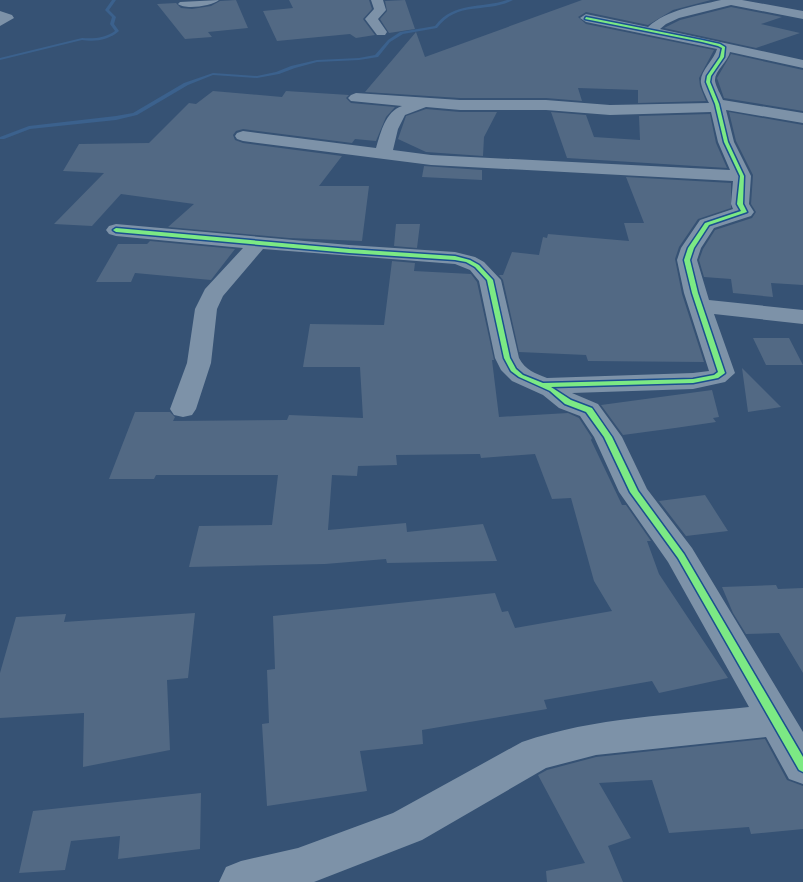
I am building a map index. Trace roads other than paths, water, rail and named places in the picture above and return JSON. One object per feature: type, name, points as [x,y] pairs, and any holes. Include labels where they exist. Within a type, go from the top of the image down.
[{"type":"street","points":[[184,4],[213,0]]},
{"type":"street","points":[[378,0],[380,10],[371,20],[381,32]]},
{"type":"street","points":[[651,31],[662,21],[675,15],[735,1],[803,15]]},
{"type":"street","points":[[0,15],[8,18],[0,22]]},
{"type":"street","points":[[586,18],[675,35],[803,64]]},
{"type":"street","points":[[542,386],[693,381],[716,377],[722,373],[687,260],[690,248],[707,224],[744,212],[740,204],[742,176],[726,142],[718,106],[708,82],[709,76],[722,57],[722,47]]},
{"type":"street","points":[[356,98],[494,106],[546,105],[610,110],[718,106],[803,118]]},
{"type":"street","points":[[383,155],[390,129],[400,112],[424,103]]},
{"type":"street","points":[[243,136],[431,160],[742,176]]},
{"type":"street","points":[[116,230],[455,258],[468,261],[477,266],[490,280],[507,358],[513,370],[568,402],[589,410],[608,437],[634,492],[681,556],[803,767]]},
{"type":"street","points":[[183,409],[199,362],[206,309],[213,294],[258,243]]},
{"type":"street","points":[[700,306],[803,317]]},
{"type":"street","points":[[242,882],[298,875],[407,827],[536,754],[596,740],[775,720]]},
{"type":"waterway","points":[[0,59],[82,39],[91,40],[109,36],[117,31],[112,24],[114,17],[107,10],[114,0]]},
{"type":"waterway","points":[[2,138],[29,128],[135,114],[186,84],[213,74],[257,77],[317,61],[359,59],[376,56],[395,36],[416,29],[436,27],[450,13],[460,9],[511,0]]}]
